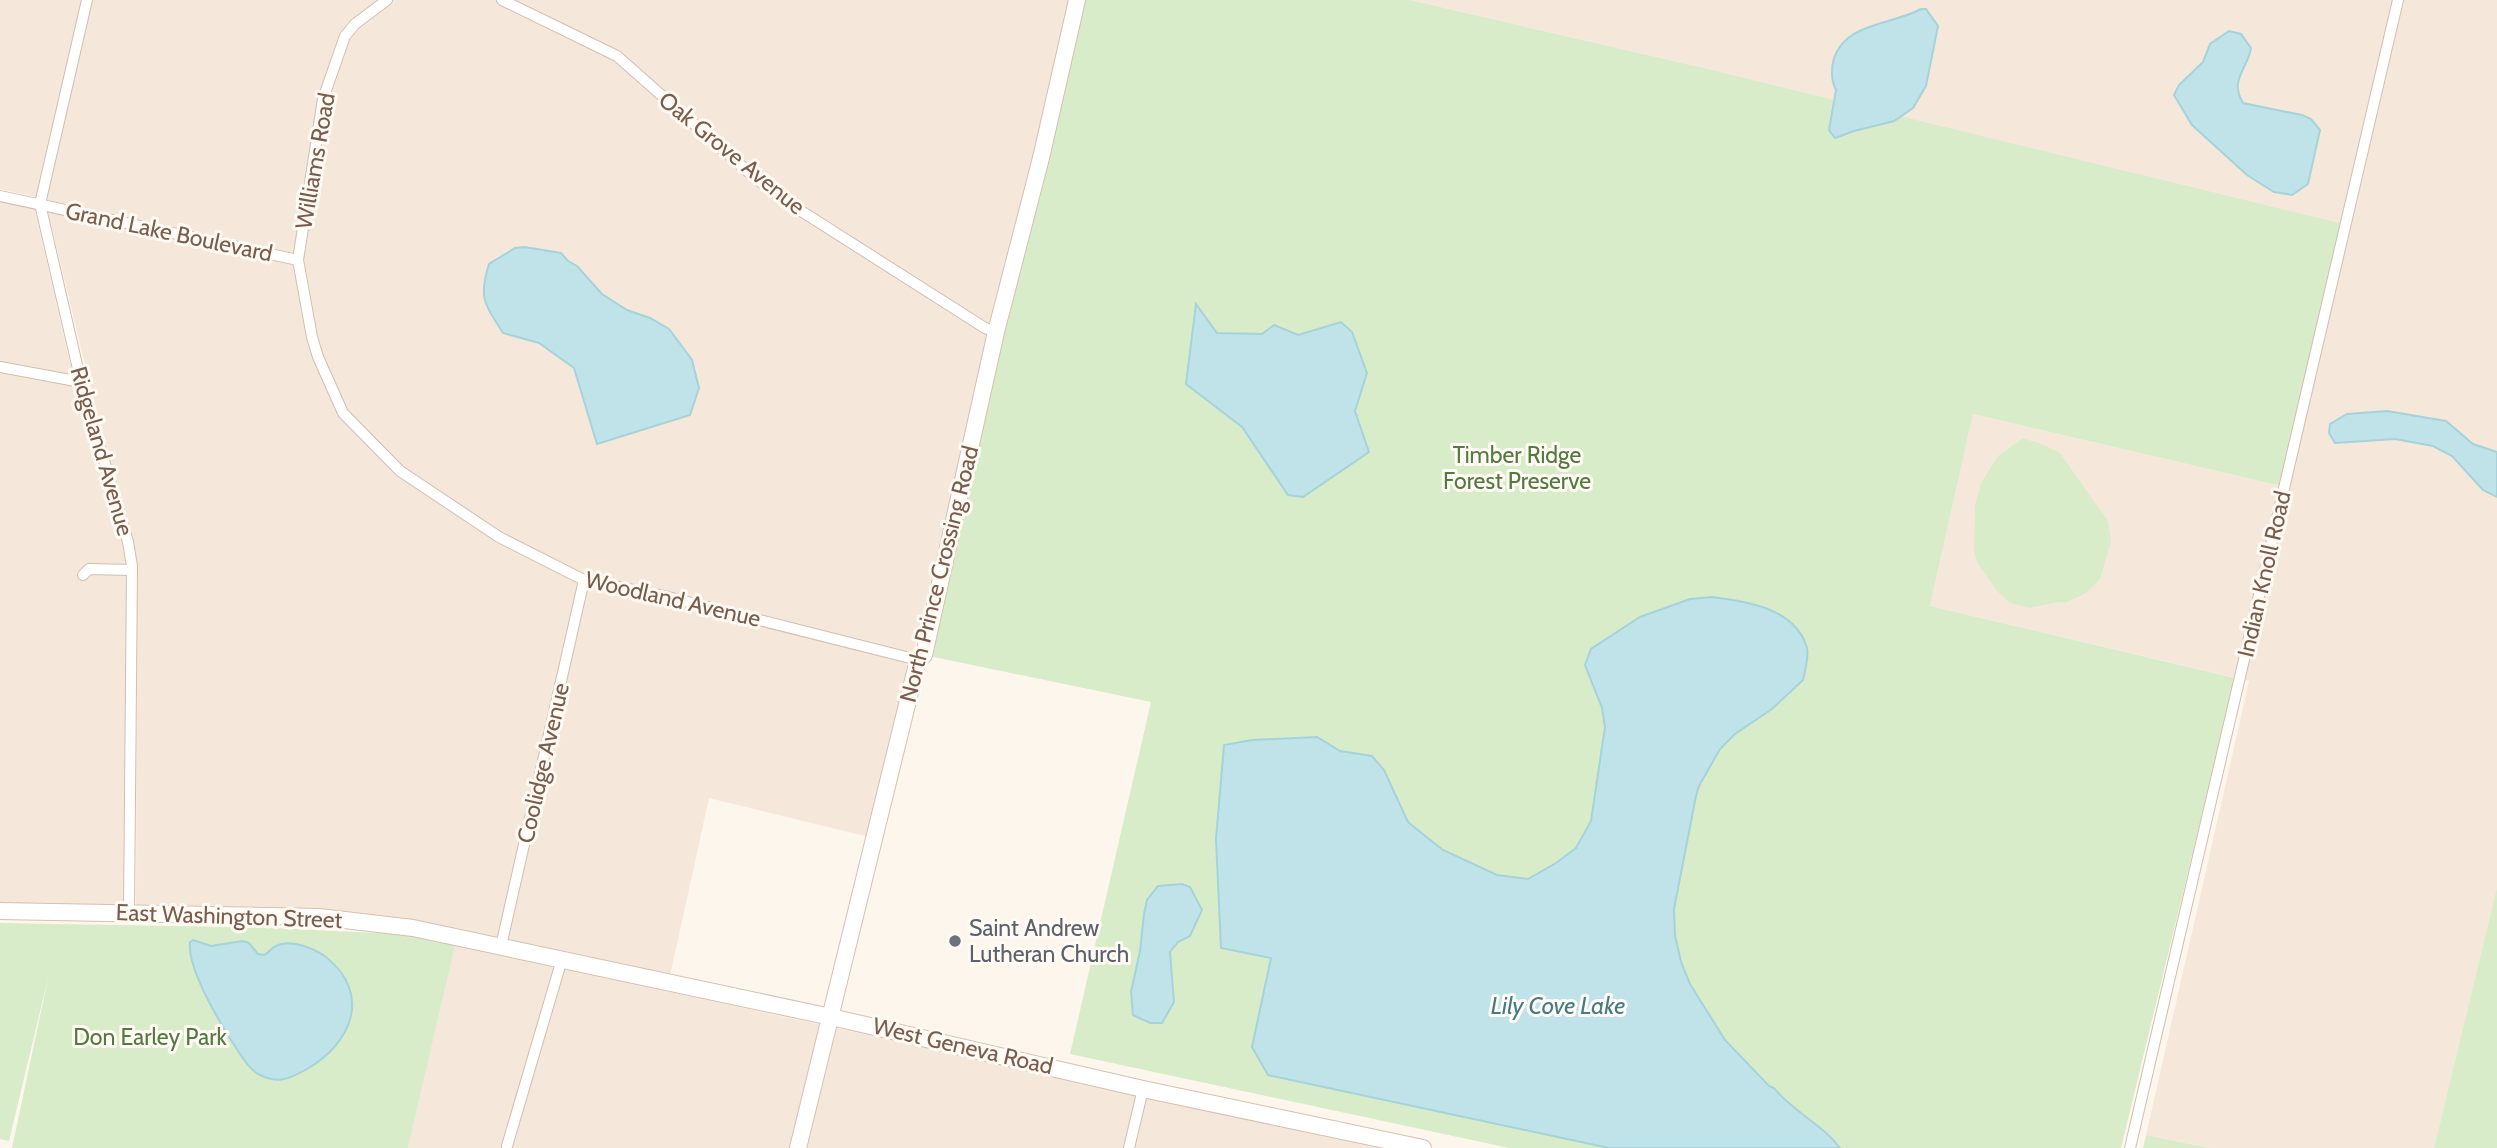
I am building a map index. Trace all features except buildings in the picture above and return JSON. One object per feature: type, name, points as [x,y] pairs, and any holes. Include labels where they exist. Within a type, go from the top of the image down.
[{"type":"main road","name":"North Prince Crossing Road","points":[[798,1148],[918,660],[924,655],[996,332],[1041,158],[1077,0]]},
{"type":"main road","name":"East Washington Street","points":[[0,911],[328,918],[412,928],[502,946]]},
{"type":"main road","name":"West Geneva Road","points":[[502,946],[831,1017],[1143,1089],[1423,1148]]},
{"type":"street","name":"Ridgeland Avenue","points":[[88,0],[40,204],[82,382],[128,542],[132,570],[130,912]]},
{"type":"street","name":"Williams Road","points":[[298,260],[323,99],[345,36],[355,24],[387,0]]},
{"type":"street","name":"Oak Grove Avenue","points":[[502,0],[617,56],[754,177],[787,202],[985,328],[996,332]]},
{"type":"street","name":"Indian Knoll Road","points":[[2130,1148],[2398,0]]},
{"type":"street","name":"Grand Lake Boulevard","points":[[0,196],[298,260]]},
{"type":"street","name":"Woodland Avenue","points":[[298,260],[318,357],[344,413],[400,471],[499,537],[584,580],[682,600],[918,660]]},
{"type":"street","points":[[0,367],[82,382]]},
{"type":"street","points":[[83,575],[89,569],[132,570]]},
{"type":"street","name":"Coolidge Avenue","points":[[502,946],[584,580]]},
{"type":"street","points":[[507,1146],[562,959]]},
{"type":"street","points":[[1129,1148],[1143,1089]]},
{"type":"shaded area","points":[[0,0],[1071,0],[869,837],[709,798],[670,976],[478,933],[336,911],[136,905],[137,559],[89,382],[45,199],[0,189]]},
{"type":"shaded area","points":[[1410,0],[2497,0],[2497,887],[2434,1148],[2209,1148],[2146,1135],[2249,681],[1930,606],[1973,414],[2281,486],[1695,66]]},
{"type":"shaded area","points":[[0,200],[34,206],[72,372],[127,556],[125,907],[0,904]]},
{"type":"shaded area","points":[[455,945],[1386,1148],[408,1148]]},
{"type":"green space","name":"Timber Ridge Forest Preserve","points":[[1077,0],[1410,0],[1695,66],[2343,224],[2281,486],[1973,414],[1930,606],[2235,678],[2121,1148],[1509,1148],[1070,1054],[1151,702],[924,655]]},
{"type":"green space","points":[[2023,438],[2060,453],[2108,521],[2111,541],[2100,579],[2086,593],[2065,603],[2029,608],[2010,603],[1997,591],[1977,562],[1974,551],[1975,505],[1981,483],[1998,456]]},
{"type":"green space","points":[[2497,887],[2497,1148],[2434,1148]]},
{"type":"green space","name":"Don Earley Park","points":[[0,923],[277,928],[457,937],[408,1148],[12,1148],[49,974],[9,1141],[0,1139]]},
{"type":"green space","points":[[2146,1135],[2209,1148],[2143,1148]]},
{"type":"water","points":[[1926,9],[1938,26],[1926,86],[1913,108],[1894,121],[1835,138],[1829,130],[1836,90],[1832,70],[1840,46],[1860,31]]},
{"type":"water","points":[[2229,31],[2241,34],[2251,48],[2238,81],[2239,95],[2243,103],[2302,115],[2311,119],[2320,130],[2308,184],[2292,195],[2274,192],[2247,175],[2192,125],[2174,95],[2179,85],[2203,62],[2210,44]]},
{"type":"water","points":[[515,248],[561,253],[577,266],[602,294],[627,310],[650,318],[669,329],[692,360],[699,388],[690,415],[597,444],[574,368],[539,343],[503,333],[485,301],[484,285],[489,264]]},
{"type":"water","points":[[1196,304],[1217,333],[1262,334],[1274,325],[1298,335],[1341,322],[1352,332],[1367,373],[1355,411],[1369,452],[1303,497],[1288,495],[1242,427],[1186,384]]},
{"type":"water","points":[[2387,411],[2446,421],[2473,444],[2497,452],[2497,497],[2483,490],[2452,456],[2433,446],[2395,439],[2335,443],[2329,433],[2330,424],[2347,414]]},
{"type":"water","name":"Lily Cove Lake","points":[[1712,597],[1754,604],[1781,615],[1801,634],[1808,656],[1803,680],[1772,709],[1735,734],[1720,749],[1699,786],[1674,909],[1675,935],[1681,962],[1690,984],[1725,1040],[1769,1086],[1825,1132],[1840,1148],[1609,1148],[1268,1075],[1252,1047],[1271,958],[1221,948],[1216,839],[1224,745],[1252,740],[1317,737],[1340,751],[1372,756],[1384,770],[1408,822],[1429,839],[1443,850],[1497,875],[1528,879],[1576,848],[1591,821],[1605,727],[1602,708],[1585,665],[1591,649],[1640,617],[1690,599]]},
{"type":"water","points":[[1182,884],[1190,887],[1202,910],[1190,936],[1178,942],[1170,952],[1174,1002],[1162,1023],[1150,1023],[1133,1015],[1131,992],[1147,900],[1158,886]]},
{"type":"water","points":[[193,940],[211,946],[242,941],[249,943],[258,954],[264,955],[276,946],[288,943],[309,948],[326,957],[340,971],[349,986],[351,1017],[345,1032],[323,1058],[296,1075],[274,1080],[257,1073],[241,1055],[204,992],[190,952],[190,942]]},
{"type":"place","name":"Saint Andrew Lutheran Church","points":[[955,941]]}]
